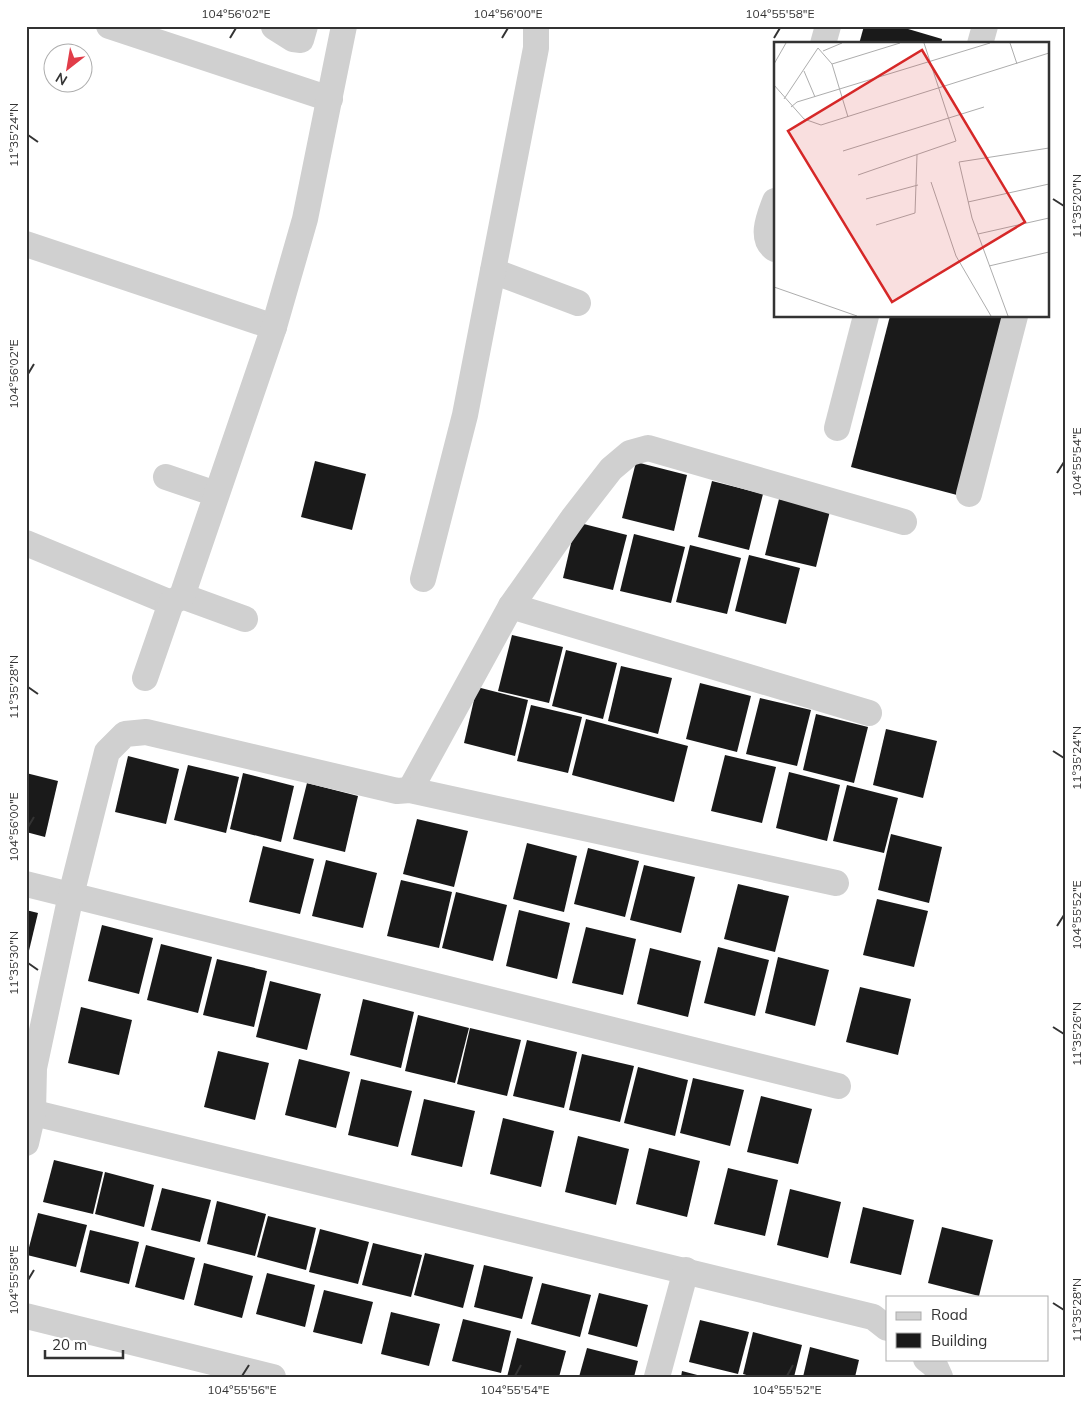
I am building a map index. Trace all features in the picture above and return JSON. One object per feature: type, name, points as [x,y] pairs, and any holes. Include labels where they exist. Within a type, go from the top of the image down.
[{"type":"street","points":[[109,26],[330,100]]},
{"type":"street","points":[[274,27],[293,39],[301,40],[305,26]]},
{"type":"street","points":[[145,678],[216,494],[274,327],[305,219],[344,26]]},
{"type":"street","points":[[423,579],[465,415],[536,48],[536,26]]},
{"type":"street","points":[[824,42],[828,26]]},
{"type":"street","points":[[981,42],[986,26]]},
{"type":"street","points":[[774,204],[766,235],[769,245],[774,248]]},
{"type":"street","points":[[26,244],[274,327]]},
{"type":"street","points":[[493,271],[578,304]]},
{"type":"street","points":[[837,428],[865,318]]},
{"type":"street","points":[[969,494],[1014,318]]},
{"type":"street","points":[[410,790],[511,606],[573,518],[611,469],[630,453],[648,448],[904,522]]},
{"type":"street","points":[[166,477],[216,494]]},
{"type":"street","points":[[26,543],[176,600],[245,619]]},
{"type":"street","points":[[511,606],[870,713]]},
{"type":"street","points":[[26,1143],[34,1068],[71,895],[107,752],[125,734],[146,732],[397,791],[410,790],[836,883]]},
{"type":"street","points":[[26,884],[838,1086]]},
{"type":"street","points":[[30,1112],[873,1317],[886,1327]]},
{"type":"street","points":[[658,1377],[686,1270]]},
{"type":"street","points":[[26,1316],[273,1377]]},
{"type":"street","points":[[927,1360],[935,1366],[940,1377]]},
{"type":"building","points":[[864,26],[898,26],[942,39],[941,42],[860,42]]},
{"type":"building","points":[[889,318],[1003,318],[957,495],[851,467]]},
{"type":"building","points":[[315,461],[366,474],[352,530],[301,517]]},
{"type":"building","points":[[636,462],[687,475],[674,531],[622,518]]},
{"type":"building","points":[[712,481],[763,494],[749,550],[698,537]]},
{"type":"building","points":[[779,499],[830,511],[816,567],[765,555]]},
{"type":"building","points":[[576,522],[627,535],[613,590],[563,578]]},
{"type":"building","points":[[634,534],[685,547],[671,603],[620,591]]},
{"type":"building","points":[[690,545],[741,558],[727,614],[676,602]]},
{"type":"building","points":[[749,555],[800,568],[786,624],[735,611]]},
{"type":"building","points":[[512,635],[563,647],[549,703],[498,691]]},
{"type":"building","points":[[566,650],[617,663],[603,719],[552,706]]},
{"type":"building","points":[[621,666],[672,678],[658,734],[608,721]]},
{"type":"building","points":[[700,683],[751,696],[737,752],[686,739]]},
{"type":"building","points":[[477,687],[528,700],[515,756],[464,743]]},
{"type":"building","points":[[760,698],[811,710],[797,766],[746,754]]},
{"type":"building","points":[[531,705],[582,717],[568,773],[517,761]]},
{"type":"building","points":[[816,714],[868,727],[854,783],[803,770]]},
{"type":"building","points":[[586,719],[688,746],[674,802],[572,775]]},
{"type":"building","points":[[886,729],[937,741],[923,798],[873,785]]},
{"type":"building","points":[[725,755],[776,767],[762,823],[711,811]]},
{"type":"building","points":[[128,756],[179,769],[166,824],[115,812]]},
{"type":"building","points":[[188,765],[239,777],[226,833],[174,820]]},
{"type":"building","points":[[789,772],[840,785],[827,841],[776,828]]},
{"type":"building","points":[[26,773],[58,781],[45,837],[26,832]]},
{"type":"building","points":[[243,773],[294,786],[281,842],[230,829]]},
{"type":"building","points":[[307,783],[358,796],[345,852],[293,839]]},
{"type":"building","points":[[847,785],[898,798],[884,853],[833,841]]},
{"type":"building","points":[[417,819],[468,831],[454,887],[403,874]]},
{"type":"building","points":[[891,834],[942,847],[929,903],[878,890]]},
{"type":"building","points":[[527,843],[577,856],[564,912],[513,899]]},
{"type":"building","points":[[263,846],[314,859],[300,914],[249,902]]},
{"type":"building","points":[[588,848],[639,861],[625,917],[574,904]]},
{"type":"building","points":[[326,860],[377,873],[363,928],[312,916]]},
{"type":"building","points":[[644,865],[695,877],[681,933],[630,920]]},
{"type":"building","points":[[401,880],[452,892],[439,948],[387,936]]},
{"type":"building","points":[[738,884],[789,896],[775,952],[724,939]]},
{"type":"building","points":[[456,892],[507,905],[493,961],[442,948]]},
{"type":"building","points":[[877,899],[928,911],[914,967],[863,955]]},
{"type":"building","points":[[26,910],[38,913],[27,959],[26,959]]},
{"type":"building","points":[[519,910],[570,923],[557,979],[506,966]]},
{"type":"building","points":[[102,925],[153,938],[139,994],[88,981]]},
{"type":"building","points":[[586,927],[636,939],[623,995],[572,983]]},
{"type":"building","points":[[161,944],[212,957],[198,1013],[147,1000]]},
{"type":"building","points":[[718,947],[769,960],[755,1016],[704,1003]]},
{"type":"building","points":[[650,948],[701,961],[688,1017],[637,1004]]},
{"type":"building","points":[[778,957],[829,970],[815,1026],[765,1013]]},
{"type":"building","points":[[217,959],[267,971],[254,1027],[203,1015]]},
{"type":"building","points":[[270,981],[321,994],[307,1050],[256,1037]]},
{"type":"building","points":[[860,987],[911,999],[898,1055],[846,1042]]},
{"type":"building","points":[[363,999],[414,1012],[401,1068],[350,1055]]},
{"type":"building","points":[[81,1007],[132,1020],[119,1075],[68,1063]]},
{"type":"building","points":[[418,1015],[469,1028],[455,1083],[405,1071]]},
{"type":"building","points":[[470,1028],[521,1040],[507,1096],[457,1084]]},
{"type":"building","points":[[527,1040],[577,1052],[564,1108],[513,1096]]},
{"type":"building","points":[[218,1051],[269,1063],[255,1120],[204,1107]]},
{"type":"building","points":[[582,1054],[634,1066],[620,1122],[569,1110]]},
{"type":"building","points":[[299,1059],[350,1072],[336,1128],[285,1115]]},
{"type":"building","points":[[638,1067],[688,1080],[675,1136],[624,1123]]},
{"type":"building","points":[[693,1078],[744,1090],[730,1146],[680,1133]]},
{"type":"building","points":[[361,1079],[412,1091],[398,1147],[348,1135]]},
{"type":"building","points":[[761,1096],[812,1109],[798,1164],[747,1152]]},
{"type":"building","points":[[424,1099],[475,1111],[462,1167],[411,1155]]},
{"type":"building","points":[[503,1118],[554,1131],[541,1187],[490,1174]]},
{"type":"building","points":[[578,1136],[629,1149],[616,1205],[565,1192]]},
{"type":"building","points":[[649,1148],[700,1161],[687,1217],[636,1204]]},
{"type":"building","points":[[54,1160],[103,1172],[93,1214],[43,1202]]},
{"type":"building","points":[[728,1168],[778,1180],[765,1236],[714,1224]]},
{"type":"building","points":[[105,1172],[154,1185],[144,1227],[95,1214]]},
{"type":"building","points":[[162,1188],[211,1200],[200,1242],[151,1230]]},
{"type":"building","points":[[790,1189],[841,1202],[828,1258],[777,1245]]},
{"type":"building","points":[[217,1201],[266,1214],[255,1256],[207,1244]]},
{"type":"building","points":[[863,1207],[914,1220],[901,1275],[850,1263]]},
{"type":"building","points":[[38,1213],[87,1225],[76,1267],[27,1255]]},
{"type":"building","points":[[268,1216],[316,1228],[306,1270],[257,1257]]},
{"type":"building","points":[[942,1227],[993,1240],[979,1296],[928,1283]]},
{"type":"building","points":[[320,1229],[369,1242],[358,1284],[309,1272]]},
{"type":"building","points":[[90,1230],[139,1242],[129,1284],[80,1272]]},
{"type":"building","points":[[373,1243],[422,1255],[411,1297],[362,1285]]},
{"type":"building","points":[[146,1245],[195,1258],[184,1300],[135,1287]]},
{"type":"building","points":[[425,1253],[474,1265],[463,1308],[414,1295]]},
{"type":"building","points":[[204,1263],[253,1276],[242,1318],[194,1305]]},
{"type":"building","points":[[484,1265],[533,1277],[522,1319],[474,1307]]},
{"type":"building","points":[[267,1273],[315,1285],[305,1327],[256,1314]]},
{"type":"building","points":[[542,1283],[591,1295],[580,1337],[531,1324]]},
{"type":"building","points":[[324,1290],[373,1302],[362,1344],[313,1332]]},
{"type":"building","points":[[599,1293],[648,1305],[637,1347],[588,1334]]},
{"type":"building","points":[[391,1312],[440,1324],[429,1366],[381,1354]]},
{"type":"building","points":[[463,1319],[511,1331],[501,1373],[452,1361]]},
{"type":"building","points":[[700,1320],[749,1332],[738,1374],[689,1362]]},
{"type":"building","points":[[753,1332],[802,1345],[794,1377],[753,1377],[743,1374]]},
{"type":"building","points":[[517,1338],[566,1351],[559,1377],[507,1377]]},
{"type":"building","points":[[810,1347],[859,1360],[855,1377],[803,1377]]},
{"type":"building","points":[[587,1348],[638,1361],[634,1377],[579,1377]]},
{"type":"building","points":[[682,1371],[701,1376],[701,1377],[681,1377]]}]
